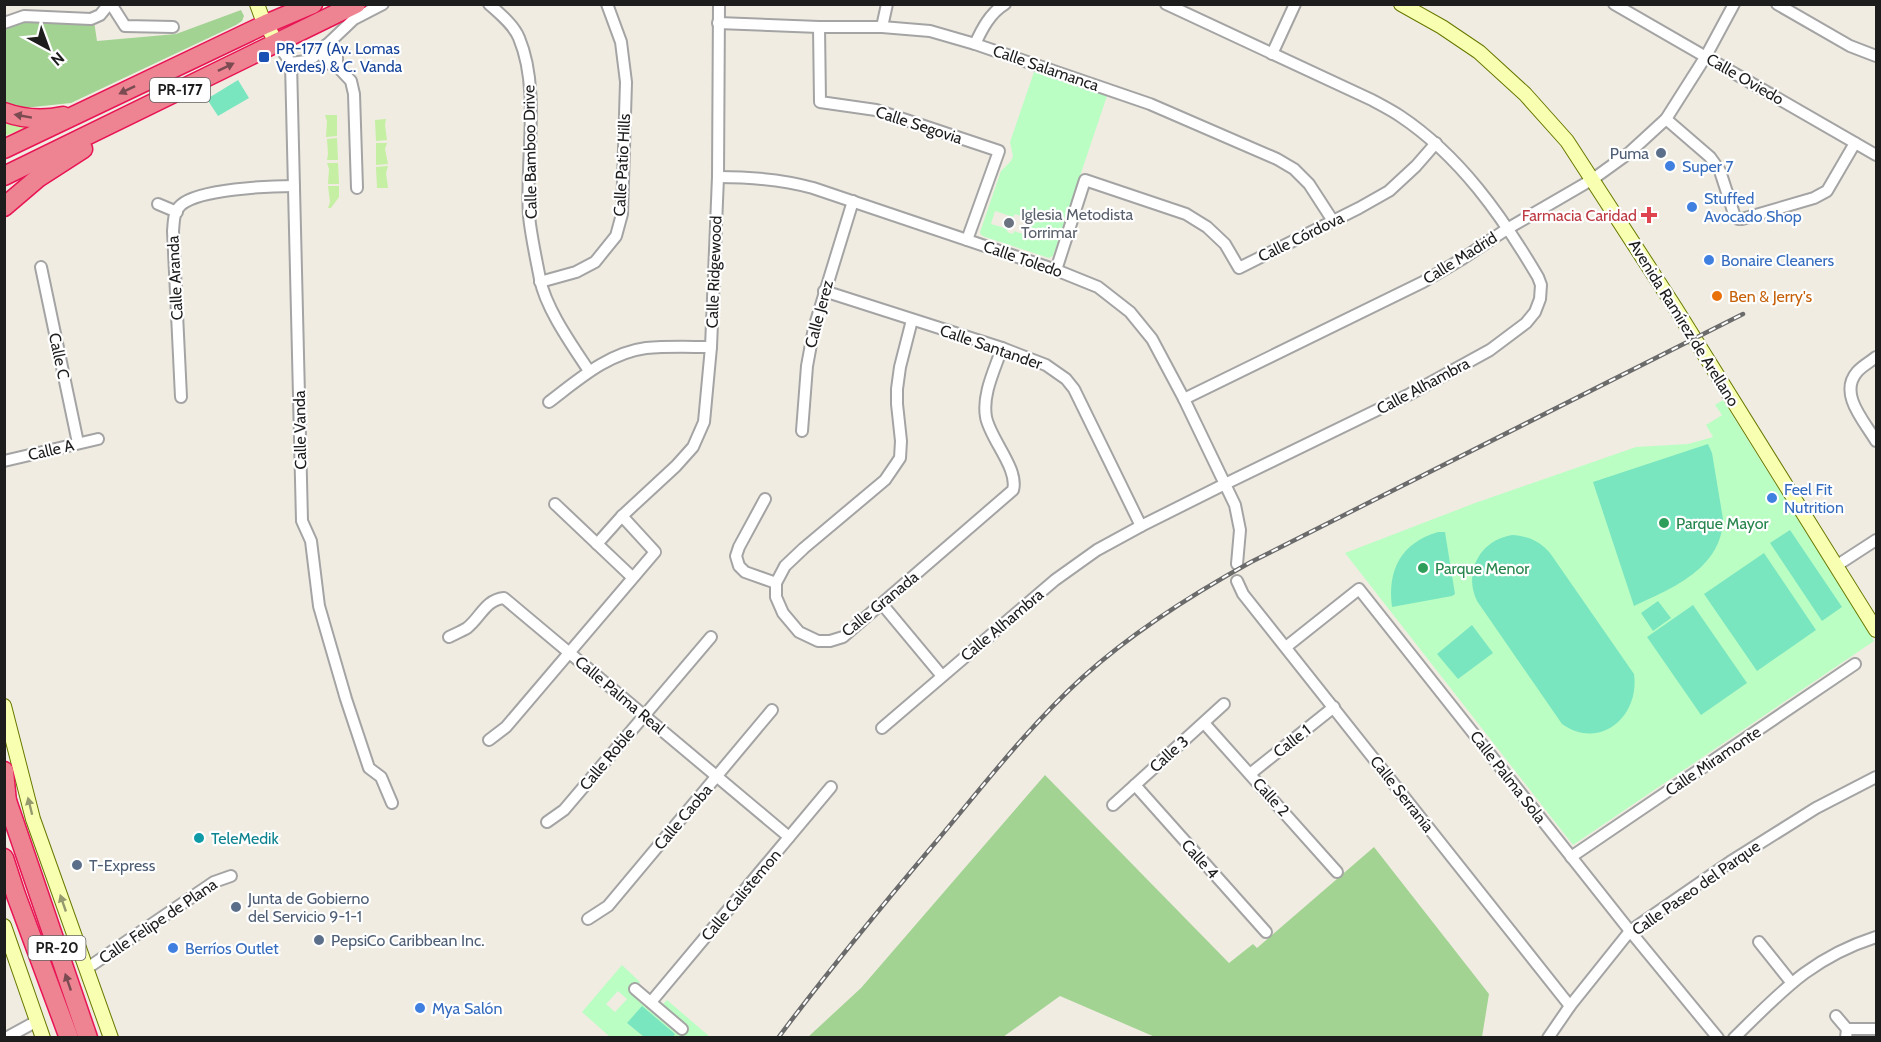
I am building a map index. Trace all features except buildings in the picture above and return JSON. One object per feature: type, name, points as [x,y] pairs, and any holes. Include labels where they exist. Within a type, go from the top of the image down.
[{"type":"highway","points":[[275,4],[293,9],[311,5]]},
{"type":"highway","name":"PR-177","points":[[4,176],[356,4]]},
{"type":"highway","name":"PR-177","points":[[4,149],[266,24],[311,5]]},
{"type":"highway","points":[[4,112],[39,119],[83,112]]},
{"type":"highway","points":[[4,207],[38,178],[95,142],[132,114]]},
{"type":"highway","points":[[4,771],[6,797]]},
{"type":"highway","name":"PR-20","points":[[6,797],[88,1038]]},
{"type":"highway","name":"PR-20","points":[[6,863],[69,1038]]},
{"type":"street","points":[[4,23],[24,16],[91,19],[100,15],[110,4],[125,26],[173,27]]},
{"type":"street","points":[[257,4],[276,42],[291,63],[306,62],[354,19],[383,4]]},
{"type":"street","name":"Calle Bamboo Drive","points":[[489,4],[518,36],[526,59],[530,88],[529,216],[540,282],[557,321],[589,371]]},
{"type":"street","name":"Calle Patio Hills","points":[[540,282],[576,272],[595,262],[616,236],[622,214],[626,82],[621,42],[607,4]]},
{"type":"street","name":"Calle Ridgewood","points":[[597,544],[622,516],[693,447],[704,422],[711,346],[718,177],[719,4]]},
{"type":"street","points":[[882,27],[887,4]]},
{"type":"street","points":[[975,44],[994,12],[1005,4]]},
{"type":"street","name":"Calle Alhambra","points":[[882,728],[1055,580],[1097,550],[1225,484],[1410,394],[1490,350],[1527,323],[1535,312],[1540,299],[1541,285],[1538,277],[1491,204],[1436,143],[1401,116],[1372,100],[1166,4]]},
{"type":"street","points":[[1272,54],[1295,4]]},
{"type":"street","name":"Avenida Ramírez de Arellano","points":[[1401,4],[1479,52],[1513,82],[1567,141],[1718,375],[1876,630]]},
{"type":"street","name":"Calle Oviedo","points":[[1614,4],[1876,155]]},
{"type":"street","name":"Calle Madrid","points":[[1184,399],[1423,282],[1507,229],[1593,179],[1629,153],[1666,119],[1706,56],[1734,4]]},
{"type":"street","points":[[1777,4],[1850,46],[1876,56]]},
{"type":"street","name":"Calle Salamanca","points":[[718,23],[882,27],[930,31],[975,44],[1150,104],[1276,159],[1294,169],[1309,184],[1333,221]]},
{"type":"street","name":"Calle Segovia","points":[[819,27],[820,102],[876,110],[999,151],[967,240]]},
{"type":"street","points":[[323,48],[330,64],[337,66],[351,81],[354,94],[357,188]]},
{"type":"street","name":"Calle Vanda","points":[[291,63],[302,521],[311,541],[319,606],[346,699],[369,768],[381,777],[392,803]]},
{"type":"street","points":[[1666,119],[1710,157],[1720,171],[1734,214],[1738,219],[1814,198],[1827,191],[1855,143]]},
{"type":"street","name":"Calle Córdova","points":[[1056,270],[1085,180],[1186,214],[1207,227],[1225,244],[1239,268],[1389,192],[1436,143]]},
{"type":"street","name":"Calle Toledo","points":[[718,177],[783,180],[853,201],[1098,286],[1130,312],[1152,339],[1184,399],[1235,505],[1240,530],[1236,564]]},
{"type":"street","name":"Calle Aranda","points":[[181,397],[174,217],[180,206],[199,196],[261,186],[294,186]]},
{"type":"street","name":"Calle Jerez","points":[[802,431],[807,366],[814,328],[853,201]]},
{"type":"street","points":[[158,204],[177,212]]},
{"type":"street","name":"Calle C","points":[[41,267],[78,443]]},
{"type":"street","name":"Calle Santander","points":[[824,291],[1002,348],[1054,370],[1074,389],[1141,526]]},
{"type":"street","points":[[765,500],[736,556],[739,566],[745,572],[776,583],[784,566],[885,480],[900,458],[897,389],[912,320]]},
{"type":"street","points":[[549,402],[589,371],[614,358],[645,348],[711,346]]},
{"type":"street","name":"Calle Granada","points":[[776,583],[776,597],[783,613],[799,632],[818,641],[830,641],[843,637],[1013,490],[1013,475],[991,433],[986,418],[985,405],[1002,348]]},
{"type":"street","points":[[1876,357],[1857,372],[1849,391],[1852,403],[1876,441]]},
{"type":"street","name":"Calle A","points":[[5,458],[98,439]]},
{"type":"street","points":[[555,504],[632,577]]},
{"type":"street","points":[[489,740],[506,727],[655,552],[622,516]]},
{"type":"street","points":[[1836,566],[1876,540]]},
{"type":"street","name":"Calle Serranía","points":[[1237,581],[1243,594],[1570,1006]]},
{"type":"street","name":"Calle Palma Sola","points":[[1286,647],[1359,589],[1630,931],[1718,1038]]},
{"type":"street","name":"Calle Palma Real","points":[[449,637],[467,628],[489,602],[497,598],[504,598],[789,837]]},
{"type":"street","points":[[882,604],[942,676]]},
{"type":"street","name":"Calle Roble","points":[[547,822],[564,810],[711,637]]},
{"type":"street","name":"Calle Miramonte","points":[[1571,857],[1855,664]]},
{"type":"street","name":"Calle 3","points":[[1113,805],[1224,704]]},
{"type":"street","points":[[4,706],[33,819],[111,1038]]},
{"type":"street","name":"Calle 1","points":[[1250,774],[1334,707]]},
{"type":"street","name":"Calle Caoba","points":[[588,919],[608,906],[772,710]]},
{"type":"street","name":"Calle 2","points":[[1204,723],[1337,872]]},
{"type":"street","name":"Calle Paseo del Parque","points":[[1548,1038],[1570,1006],[1630,931],[1730,862],[1816,808],[1876,777]]},
{"type":"street","name":"Calle 4","points":[[1135,785],[1266,932]]},
{"type":"street","name":"Calle Calistemon","points":[[651,1002],[831,787]]},
{"type":"street","name":"Calle Felipe de Plana","points":[[86,969],[214,882],[231,876]]},
{"type":"street","points":[[4,926],[44,1038]]},
{"type":"street","points":[[1734,1038],[1791,982],[1834,954],[1876,937]]},
{"type":"street","points":[[1759,942],[1791,982]]},
{"type":"street","points":[[635,989],[682,1029]]},
{"type":"street","points":[[1836,1016],[1846,1033],[1876,1029]]},
{"type":"street","points":[[6,1038],[37,1021]]},
{"type":"green space","points":[[241,10],[244,16],[242,21],[236,25],[71,103],[24,108],[5,105],[4,28],[14,24],[37,21],[94,21],[97,41],[176,34]]},
{"type":"green space","points":[[1034,72],[1107,96],[1053,256],[1049,258],[981,235],[980,232],[1001,171],[1013,156],[1010,142]],"holes":[[[995,211],[1013,217],[1015,214],[1024,217],[1023,220],[1026,222],[1023,234],[1014,231],[1013,234],[1007,232],[1008,229],[991,224]]]},
{"type":"green space","points":[[238,80],[249,98],[218,116],[207,99]]},
{"type":"green space","points":[[325,115],[337,115],[337,136],[326,137]]},
{"type":"green space","points":[[5,118],[38,122],[5,136]]},
{"type":"green space","points":[[386,119],[387,140],[376,141],[375,120]]},
{"type":"green space","points":[[337,138],[338,160],[327,160],[327,139]]},
{"type":"green space","points":[[376,143],[387,143],[385,149],[388,164],[376,165]]},
{"type":"green space","points":[[327,163],[338,163],[339,184],[328,184]]},
{"type":"green space","points":[[388,166],[386,173],[388,188],[377,188],[376,167]]},
{"type":"green space","points":[[328,186],[339,186],[339,197],[331,208],[328,208],[330,202]]},
{"type":"green space","points":[[1723,400],[1874,641],[1573,845],[1345,553],[1475,503],[1636,447],[1688,444],[1713,437],[1706,425],[1722,415],[1715,405]]},
{"type":"green space","name":"Parque Mayor","points":[[1708,444],[1712,453],[1723,519],[1714,551],[1693,574],[1664,592],[1634,606],[1593,482]]},
{"type":"green space","points":[[1790,530],[1842,607],[1822,621],[1770,543]]},
{"type":"green space","name":"Parque Menor","points":[[1438,532],[1445,532],[1455,594],[1392,607],[1392,581],[1399,560],[1414,543]]},
{"type":"green space","points":[[1512,535],[1533,540],[1550,553],[1634,674],[1631,703],[1614,725],[1603,731],[1590,733],[1576,731],[1562,724],[1477,601],[1472,579],[1477,559],[1491,543]]},
{"type":"green space","points":[[1764,553],[1816,630],[1757,671],[1704,594]]},
{"type":"green space","points":[[1658,601],[1671,618],[1653,631],[1641,613]]},
{"type":"green space","points":[[1693,605],[1747,683],[1701,715],[1647,637]]},
{"type":"green space","points":[[1472,625],[1493,653],[1458,679],[1437,654]]},
{"type":"green space","points":[[1045,775],[1229,963],[1253,944],[1257,948],[1374,847],[1489,994],[1482,1037],[1155,1037],[1060,996],[1003,1037],[808,1037],[861,988]]},
{"type":"green space","points":[[622,965],[640,982],[631,992],[654,1013],[667,1000],[710,1037],[673,1037],[675,1034],[627,1023],[644,1037],[610,1037],[582,1012]],"holes":[[[618,991],[627,999],[615,1012],[606,1004]]]},
{"type":"green space","points":[[642,1006],[675,1034],[673,1037],[644,1037],[627,1023]]},
{"type":"railway","points":[[778,1038],[875,915],[1025,736],[1083,677],[1122,644],[1207,587],[1251,562],[1743,314]]},
{"type":"place","name":"PR-177 (Av. Lomas Verdes) & C. Vanda","points":[[264,57]]},
{"type":"place","name":"Puma","points":[[1661,153]]},
{"type":"place","name":"Super 7","points":[[1670,166]]},
{"type":"place","name":"Stuffed Avocado Shop","points":[[1692,207]]},
{"type":"place","name":"Farmacia Caridad","points":[[1649,215]]},
{"type":"place","name":"Iglesia Metodista Torrimar","points":[[1009,223]]},
{"type":"place","name":"Bonaire Cleaners","points":[[1709,260]]},
{"type":"place","name":"Ben & Jerry's","points":[[1717,296]]},
{"type":"place","name":"Feel Fit Nutrition","points":[[1772,498]]},
{"type":"place","name":"Parque Mayor","points":[[1664,523]]},
{"type":"place","name":"Parque Menor","points":[[1423,568]]},
{"type":"place","name":"TeleMedik","points":[[199,838]]},
{"type":"place","name":"T-Express","points":[[77,865]]},
{"type":"place","name":"Junta de Gobierno del Servicio 9-1-1","points":[[236,907]]},
{"type":"place","name":"PepsiCo Caribbean Inc.","points":[[319,940]]},
{"type":"place","name":"Berríos Outlet","points":[[173,948]]},
{"type":"place","name":"Mya Salón","points":[[420,1008]]}]
